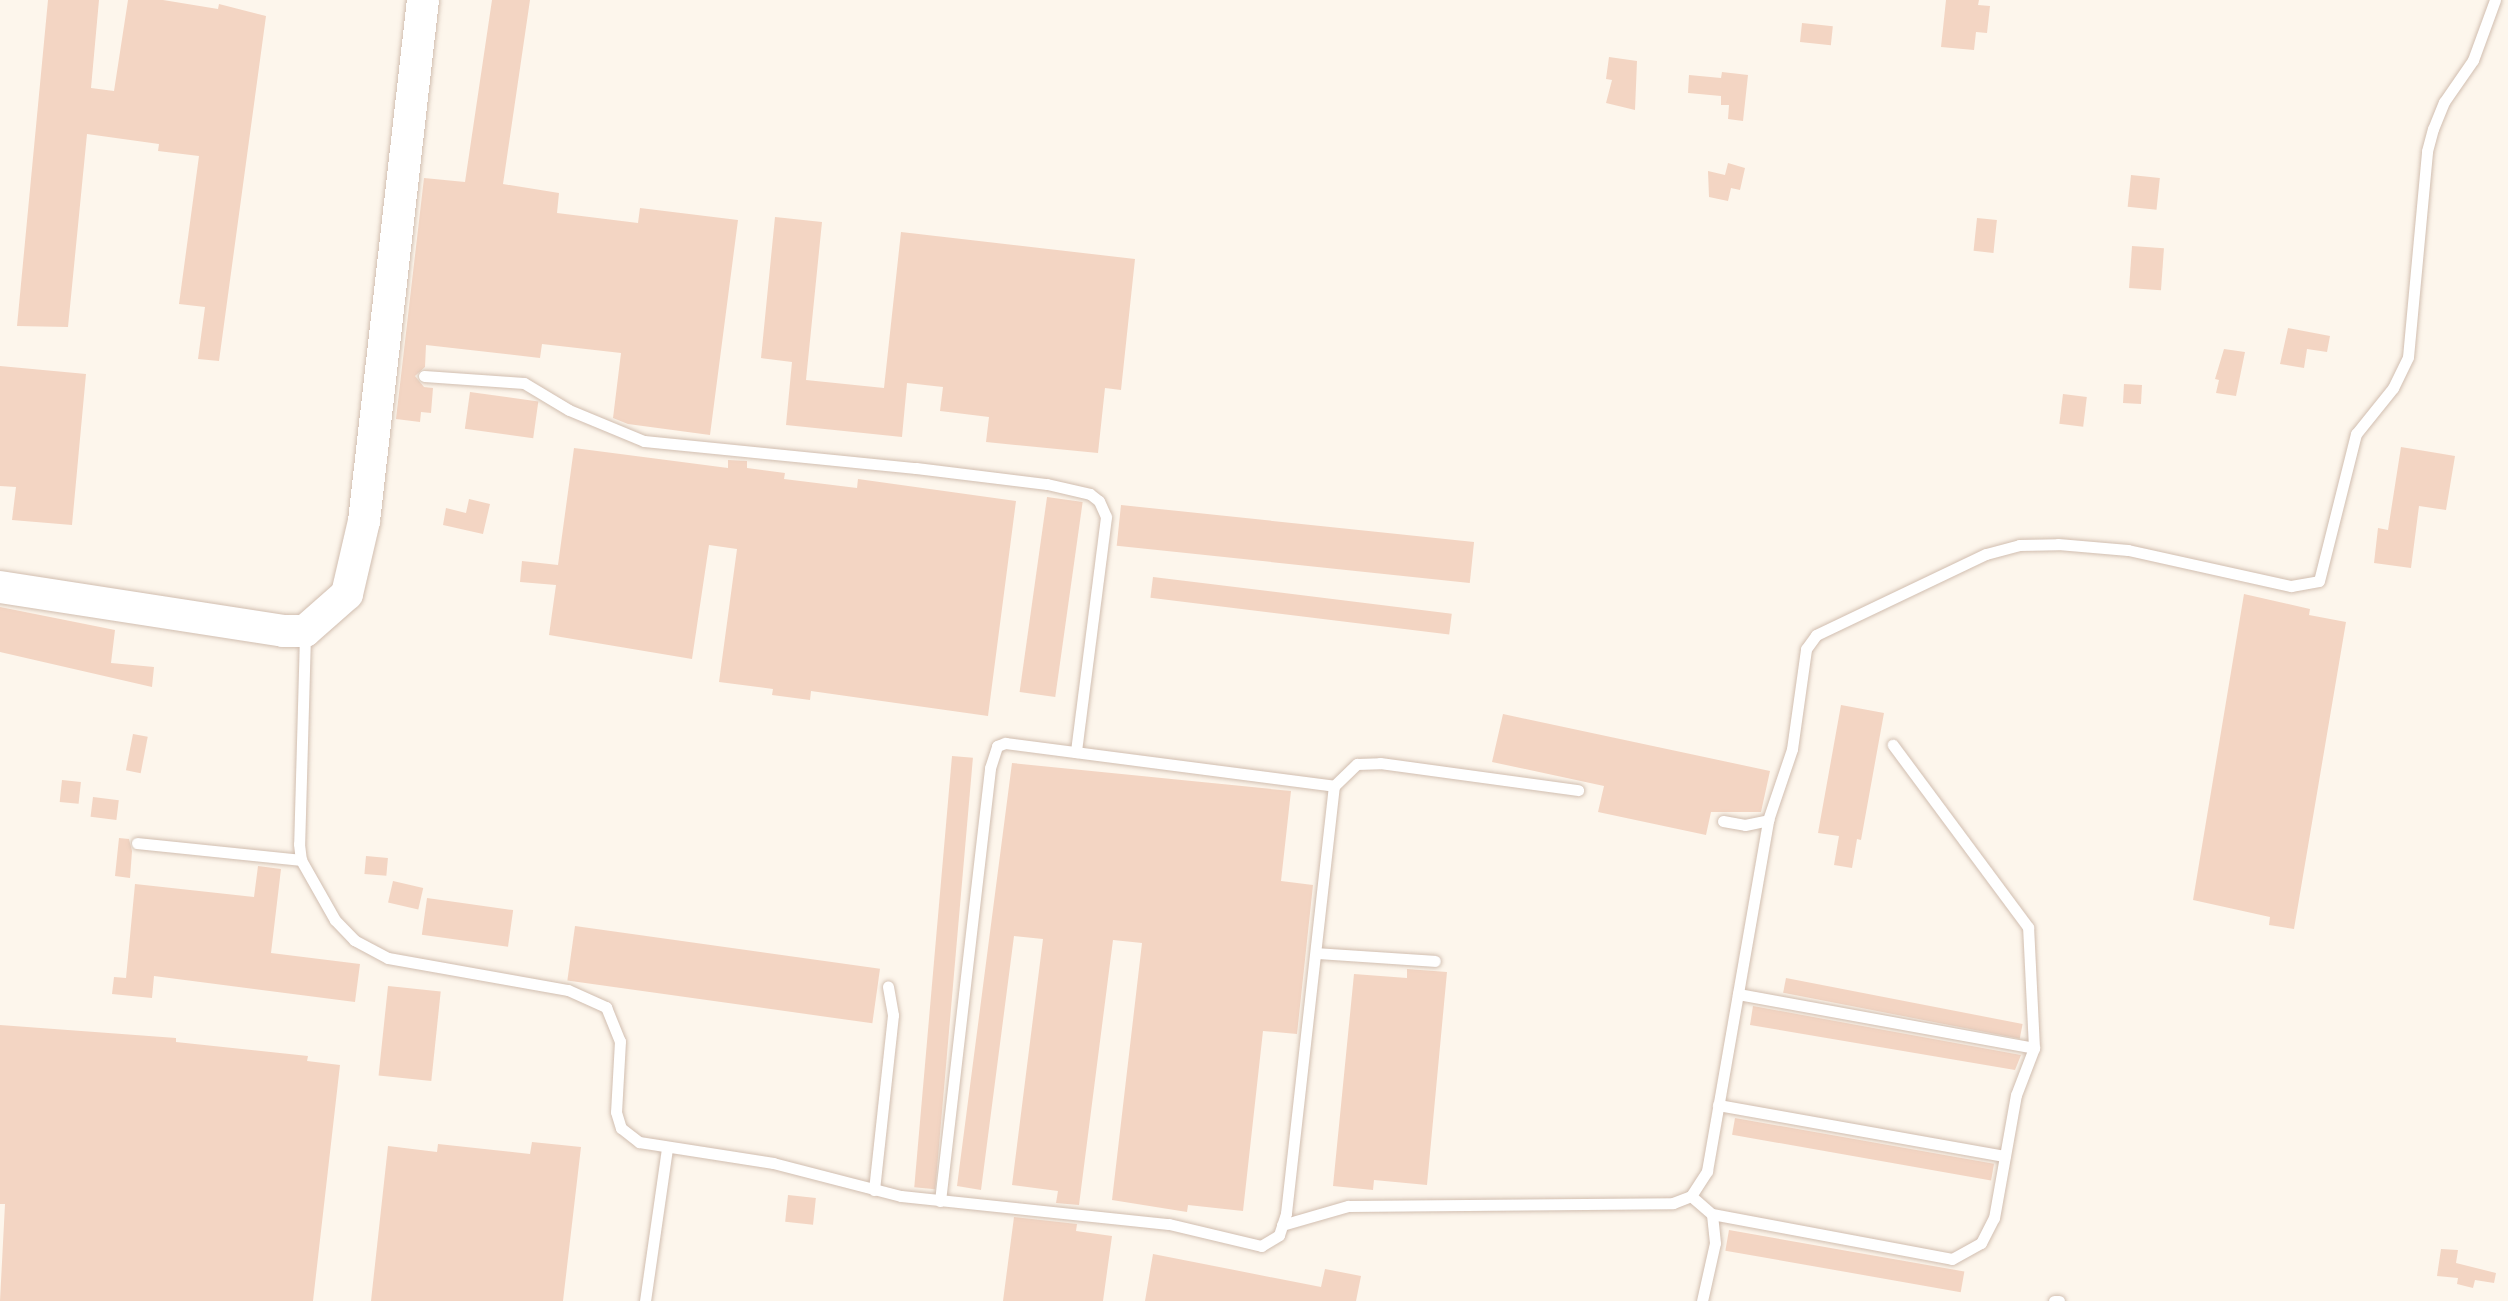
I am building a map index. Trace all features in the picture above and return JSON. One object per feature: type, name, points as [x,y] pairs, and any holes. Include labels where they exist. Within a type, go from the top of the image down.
[{"type":"street","points":[[0,587],[244,629],[305,631],[347,594],[359,558],[390,372],[423,0]]},
{"type":"lane","points":[[1282,1225],[1348,1206],[1673,1203],[1691,1196],[1707,1172],[1768,820],[1792,749],[1806,649],[1816,635],[1937,575],[2019,545],[2128,550],[2291,586],[2319,581],[2356,434],[2393,388],[2408,357],[2427,151],[2433,129],[2444,102],[2473,60],[2494,0]]},
{"type":"lane","points":[[424,376],[524,383],[569,410],[644,441],[916,468],[1048,484],[1090,494],[1100,501],[1106,516],[1076,752]]},
{"type":"lane","points":[[305,631],[298,808],[302,860],[335,920],[354,940],[388,958],[568,990],[606,1007],[620,1041],[616,1112],[621,1128],[638,1142],[773,1163],[874,1190],[940,1201],[1170,1224],[1262,1246],[1270,1244],[1282,1225],[1334,786],[1357,764],[1380,762],[1578,790]]},
{"type":"lane","points":[[940,1201],[992,752],[1004,742],[1334,786]]},
{"type":"lane","points":[[1691,1196],[1712,1214],[1952,1259],[1980,1243],[1994,1218],[2016,1095],[2034,1048],[2028,927],[1893,745]]},
{"type":"lane","points":[[1722,821],[1745,825],[1768,820]]},
{"type":"lane","points":[[137,843],[302,860]]},
{"type":"lane","points":[[1316,953],[1435,960]]},
{"type":"lane","points":[[874,1190],[893,1015],[888,986]]},
{"type":"lane","points":[[1738,994],[2034,1048]]},
{"type":"lane","points":[[1718,1106],[2006,1156]]},
{"type":"lane","points":[[645,1301],[667,1149]]},
{"type":"lane","points":[[1702,1301],[1714,1242],[1712,1214]]},
{"type":"building","points":[[48,0],[99,0],[91,88],[114,91],[128,0],[163,0],[218,9],[219,4],[266,16],[219,361],[198,359],[205,307],[179,304],[199,156],[158,151],[159,144],[87,134],[68,327],[17,326]]},
{"type":"building","points":[[492,0],[530,0],[503,184],[559,193],[557,213],[638,223],[640,208],[738,220],[710,435],[628,424],[613,418],[621,353],[542,344],[540,358],[426,345],[425,367],[415,376],[424,387],[433,388],[431,413],[421,412],[420,422],[396,419],[424,178],[465,182]]},
{"type":"building","points":[[1946,0],[1979,0],[1978,5],[1990,6],[1987,33],[1976,32],[1974,50],[1941,47]]},
{"type":"building","points":[[1802,23],[1833,26],[1831,45],[1800,42]]},
{"type":"building","points":[[1609,57],[1637,61],[1635,110],[1606,103],[1612,80],[1606,79]]},
{"type":"building","points":[[1722,72],[1748,75],[1743,121],[1728,119],[1729,105],[1721,105],[1721,96],[1688,93],[1689,75],[1721,78]]},
{"type":"building","points":[[1728,163],[1745,168],[1740,190],[1731,188],[1728,201],[1709,197],[1708,171],[1725,175]]},
{"type":"building","points":[[2131,175],[2160,178],[2156,210],[2128,207]]},
{"type":"building","points":[[775,217],[822,222],[806,380],[884,388],[901,232],[1135,259],[1121,390],[1105,388],[1098,453],[986,442],[989,417],[940,411],[943,387],[907,383],[902,437],[786,425],[792,362],[761,358]]},
{"type":"building","points":[[1977,218],[1997,220],[1993,253],[1974,251]]},
{"type":"building","points":[[2132,246],[2164,248],[2161,290],[2129,288]]},
{"type":"building","points":[[2288,328],[2330,336],[2327,352],[2307,349],[2304,368],[2280,364]]},
{"type":"building","points":[[2224,349],[2245,352],[2236,396],[2216,393],[2219,380],[2215,379]]},
{"type":"building","points":[[0,366],[86,374],[72,525],[12,520],[16,487],[0,486]]},
{"type":"building","points":[[2124,384],[2142,385],[2141,404],[2123,403]]},
{"type":"building","points":[[470,392],[538,402],[533,438],[465,429]]},
{"type":"building","points":[[2063,394],[2087,397],[2083,427],[2059,424]]},
{"type":"building","points":[[2401,447],[2455,456],[2446,510],[2419,506],[2411,568],[2374,563],[2378,528],[2388,530]]},
{"type":"building","points":[[574,448],[728,468],[728,460],[747,461],[747,468],[785,473],[784,479],[857,488],[858,479],[1016,501],[988,716],[811,691],[810,700],[772,695],[773,689],[719,682],[737,549],[709,545],[692,659],[549,635],[556,585],[520,582],[522,561],[558,565]]},
{"type":"building","points":[[1047,497],[1083,502],[1055,697],[1020,692]]},
{"type":"building","points":[[469,499],[490,504],[483,534],[443,525],[446,508],[466,513]]},
{"type":"building","points":[[1121,505],[1474,542],[1470,583],[1117,546]]},
{"type":"building","points":[[1153,577],[1452,614],[1449,635],[1150,598]]},
{"type":"building","points":[[2244,594],[2310,609],[2309,615],[2346,622],[2294,929],[2269,925],[2270,917],[2193,900]]},
{"type":"building","points":[[0,607],[115,630],[111,663],[154,667],[152,687],[0,652]]},
{"type":"building","points":[[1841,705],[1884,713],[1861,840],[1857,839],[1852,868],[1834,865],[1839,836],[1818,833]]},
{"type":"building","points":[[1503,714],[1770,771],[1761,812],[1711,812],[1706,835],[1598,812],[1604,786],[1492,762]]},
{"type":"building","points":[[133,734],[148,737],[141,773],[126,770]]},
{"type":"building","points":[[952,756],[973,758],[935,1189],[914,1187]]},
{"type":"building","points":[[1012,763],[1291,791],[1281,881],[1313,885],[1297,1034],[1263,1031],[1243,1211],[1188,1205],[1187,1212],[1112,1200],[1142,943],[1113,940],[1079,1205],[1056,1203],[1058,1191],[1012,1185],[1043,939],[1014,936],[981,1190],[957,1186]]},
{"type":"building","points":[[62,780],[81,782],[79,804],[60,802]]},
{"type":"building","points":[[93,797],[119,800],[116,820],[91,817]]},
{"type":"building","points":[[119,838],[129,839],[130,878],[115,876]]},
{"type":"building","points":[[366,856],[388,858],[386,876],[364,874]]},
{"type":"building","points":[[258,866],[281,869],[271,953],[360,964],[355,1002],[154,976],[152,998],[112,994],[114,977],[126,978],[135,884],[254,897]]},
{"type":"building","points":[[393,881],[423,888],[418,909],[388,902]]},
{"type":"building","points":[[427,898],[513,910],[508,947],[422,935]]},
{"type":"building","points":[[575,926],[880,969],[872,1023],[567,980]]},
{"type":"building","points":[[1407,969],[1447,972],[1427,1185],[1374,1180],[1373,1190],[1333,1186],[1354,974],[1407,978]]},
{"type":"building","points":[[1786,978],[2023,1024],[2020,1039],[1783,993]]},
{"type":"building","points":[[388,986],[441,992],[431,1081],[379,1076]]},
{"type":"building","points":[[1753,1006],[2021,1055],[2015,1070],[1750,1025]]},
{"type":"building","points":[[0,1025],[176,1038],[176,1042],[308,1056],[307,1061],[340,1065],[313,1301],[0,1301],[5,1204],[0,1204]]},
{"type":"building","points":[[1735,1118],[1994,1164],[1991,1180],[1732,1135]]},
{"type":"building","points":[[532,1142],[581,1147],[563,1301],[371,1301],[388,1146],[437,1152],[438,1144],[530,1154]]},
{"type":"building","points":[[788,1195],[816,1198],[813,1225],[785,1222]]},
{"type":"building","points":[[1014,1217],[1077,1224],[1076,1231],[1112,1236],[1103,1301],[1003,1301]]},
{"type":"building","points":[[1729,1230],[1964,1272],[1961,1292],[1725,1251]]},
{"type":"building","points":[[2441,1249],[2458,1250],[2456,1263],[2496,1273],[2494,1283],[2475,1280],[2473,1288],[2457,1284],[2458,1278],[2437,1276]]},
{"type":"building","points":[[1153,1254],[1321,1287],[1325,1269],[1361,1276],[1356,1301],[1145,1301]]}]
